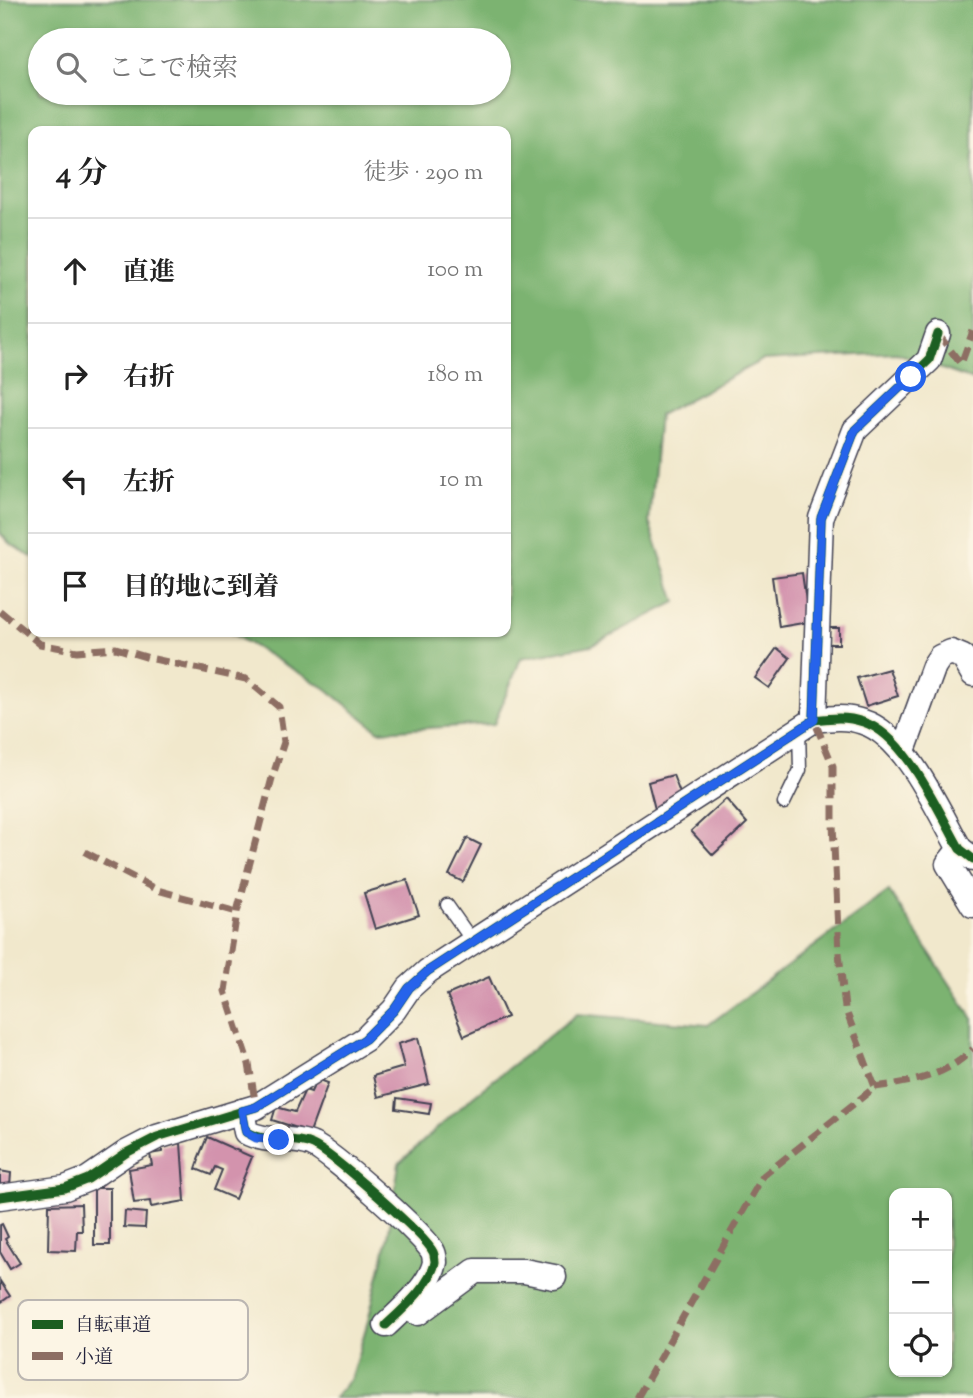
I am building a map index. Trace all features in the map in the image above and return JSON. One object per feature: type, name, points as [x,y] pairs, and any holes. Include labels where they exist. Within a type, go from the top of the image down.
[{"type":"street","points":[[807,724],[821,518],[855,430],[929,360],[938,334]]},
{"type":"street","points":[[903,751],[921,695],[940,657],[951,652],[963,657],[973,674]]},
{"type":"street","points":[[0,1197],[65,1188],[88,1179],[126,1153],[157,1137],[256,1107],[365,1039],[394,1010],[409,988],[428,971],[807,724],[841,717],[864,722],[887,736],[903,751],[966,854],[948,864],[973,905]]},
{"type":"street","points":[[242,1111],[246,1132],[256,1138],[313,1145],[367,1187],[425,1240],[434,1253],[435,1263],[417,1296],[386,1325]]},
{"type":"street","points":[[404,1308],[418,1313],[475,1271],[524,1271],[554,1277]]},
{"type":"lane","points":[[784,803],[800,770],[807,724]]},
{"type":"lane","points":[[447,905],[473,942]]},
{"type":"green space","points":[[0,0],[973,0],[973,380],[897,353],[762,360],[659,415],[649,522],[676,602],[592,645],[521,658],[494,724],[379,731],[325,688],[238,637],[511,637],[511,126],[28,126],[28,555],[9,543],[0,533]]},
{"type":"green space","points":[[889,891],[973,1019],[973,1398],[334,1398],[351,1378],[368,1321],[388,1237],[399,1163],[472,1097],[577,1014],[708,1025]]},
{"type":"building","points":[[802,573],[809,622],[779,627],[772,577]]},
{"type":"building","points":[[828,628],[839,628],[839,644],[829,644]]},
{"type":"building","points":[[777,648],[790,658],[769,688],[755,678]]},
{"type":"building","points":[[889,669],[898,696],[866,706],[857,678]]},
{"type":"building","points":[[673,775],[681,796],[655,809],[648,782]]},
{"type":"building","points":[[726,799],[747,823],[713,855],[691,831]]},
{"type":"building","points":[[467,838],[481,845],[463,882],[449,875]]},
{"type":"building","points":[[407,880],[419,915],[375,929],[364,893]]},
{"type":"building","points":[[489,977],[507,1017],[464,1036],[447,995]]},
{"type":"building","points":[[418,1038],[429,1084],[378,1097],[373,1076],[404,1067],[398,1044]]},
{"type":"building","points":[[317,1079],[328,1083],[310,1132],[272,1120],[276,1107],[295,1112],[305,1090],[311,1092]]},
{"type":"building","points":[[397,1098],[431,1103],[429,1114],[396,1109]]},
{"type":"building","points":[[207,1137],[252,1157],[235,1199],[214,1190],[222,1170],[215,1167],[211,1175],[196,1169]]},
{"type":"building","points":[[181,1143],[185,1201],[151,1207],[150,1201],[134,1203],[129,1169],[152,1165],[150,1154],[162,1152],[162,1144]]},
{"type":"building","points":[[0,1171],[11,1173],[10,1186],[0,1184]]},
{"type":"building","points":[[94,1188],[110,1188],[110,1245],[94,1245]]},
{"type":"building","points":[[81,1204],[82,1231],[77,1231],[76,1251],[48,1250],[49,1205]]},
{"type":"building","points":[[125,1211],[146,1213],[145,1228],[124,1227]]},
{"type":"building","points":[[2,1224],[8,1237],[5,1239],[20,1263],[10,1269],[0,1252]]},
{"type":"building","points":[[0,1281],[10,1296],[0,1303]]},
{"type":"marked path","points":[[938,334],[961,364],[973,331]]},
{"type":"marked path","points":[[0,611],[28,634]]},
{"type":"marked path","points":[[32,637],[40,644],[77,651],[116,648],[246,679],[279,707],[284,742],[237,912],[225,991],[249,1064],[256,1107]]},
{"type":"marked path","points":[[637,1398],[763,1176],[875,1087],[845,1008],[839,953],[833,766],[814,720]]},
{"type":"marked path","points":[[85,852],[157,890],[237,912]]},
{"type":"marked path","points":[[875,1087],[927,1077],[951,1066],[973,1049]]},
{"type":"cycle path","points":[[814,720],[821,518],[855,430],[929,360],[938,334]]},
{"type":"cycle path","points":[[0,1197],[65,1188],[88,1179],[126,1153],[157,1137],[256,1107],[365,1039],[394,1010],[409,988],[428,971],[814,720],[857,720],[879,730],[893,742],[919,776],[960,849],[973,859]]},
{"type":"cycle path","points":[[242,1111],[246,1132],[263,1138],[306,1142],[323,1151],[397,1213],[427,1243],[435,1262],[432,1271],[415,1296],[386,1325]]},
{"type":"route","points":[[279,1140],[256,1138],[246,1132],[242,1111],[256,1107],[365,1039],[394,1010],[409,988],[428,971],[814,720],[821,518],[855,430],[911,377]]}]
